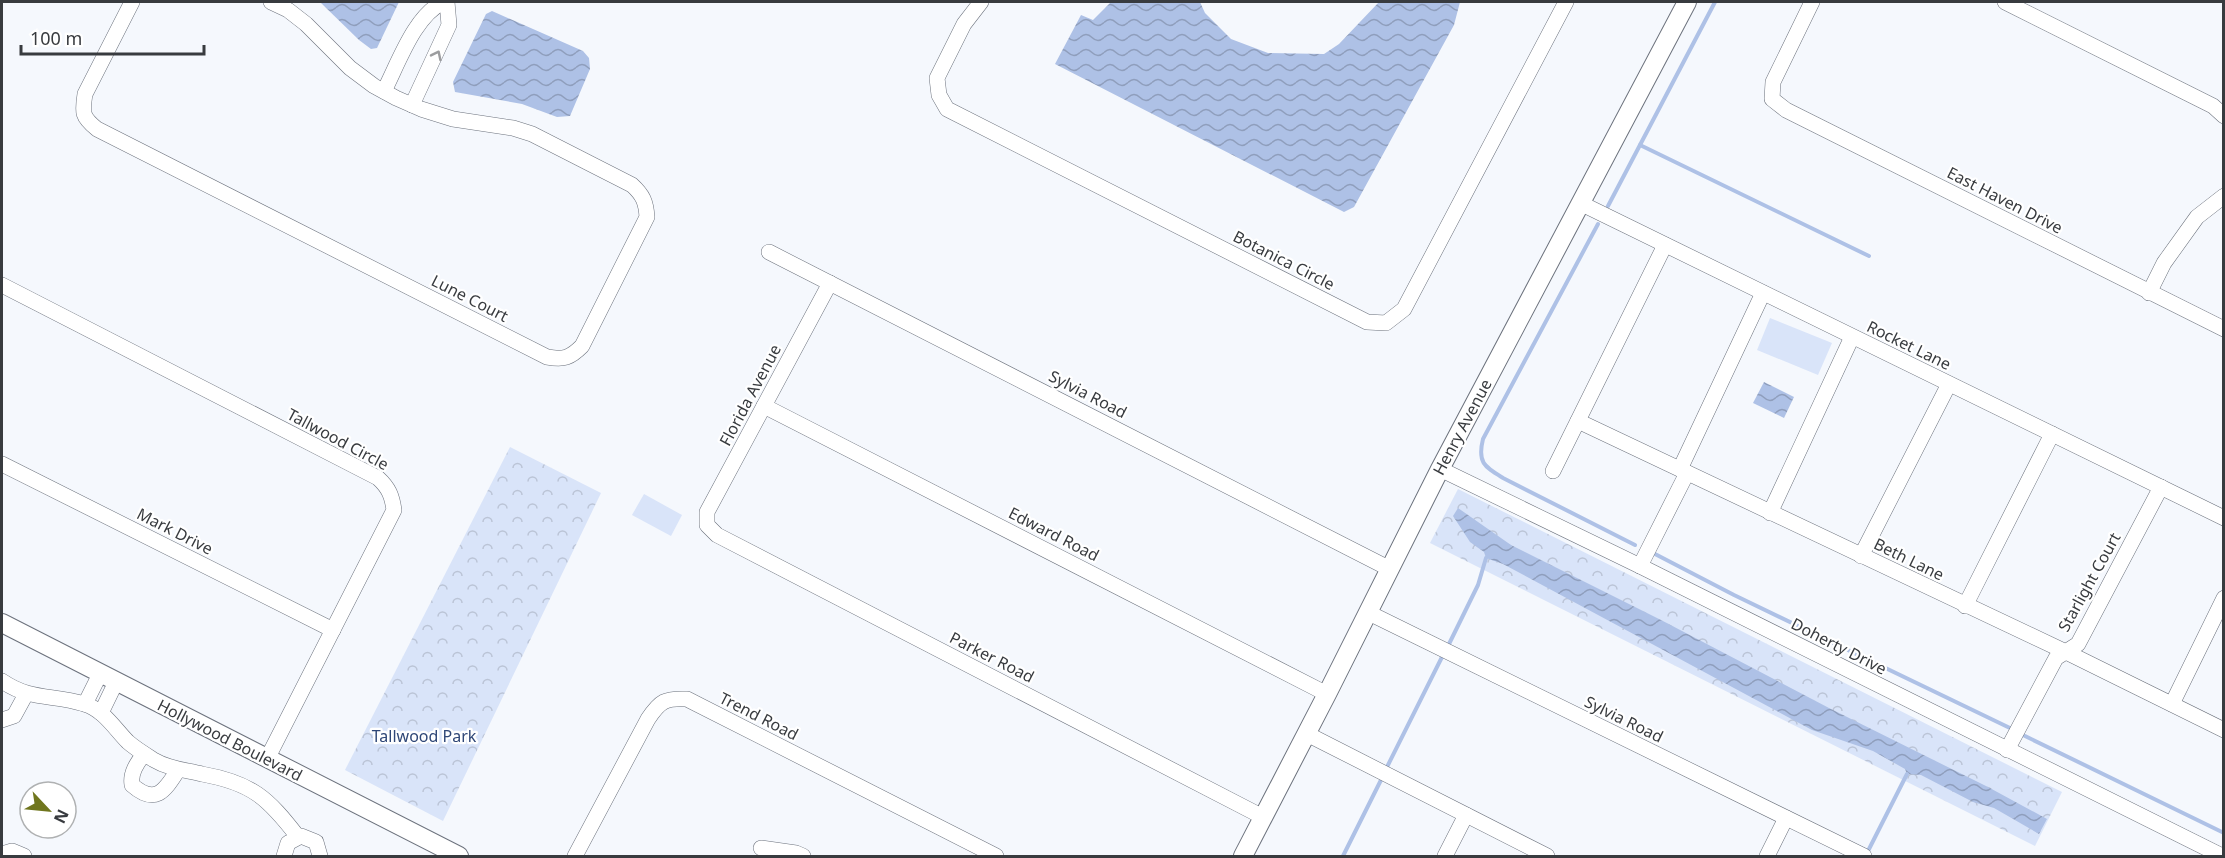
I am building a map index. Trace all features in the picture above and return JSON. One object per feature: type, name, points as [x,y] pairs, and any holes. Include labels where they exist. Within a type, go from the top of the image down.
[{"type":"street","name":"Lune Court","points":[[132,2],[85,94],[82,108],[85,120],[91,125],[547,357],[560,359],[571,357],[582,346],[646,217],[646,203],[641,193],[632,185],[532,135],[513,128],[453,119],[412,105],[384,91],[350,68],[306,24],[288,10],[271,2]]},
{"type":"street","points":[[384,91],[419,22],[429,11],[446,2],[449,25],[447,32],[412,105]]},
{"type":"street","name":"Botanica Circle","points":[[981,2],[964,24],[937,78],[939,95],[947,109],[1367,322],[1386,323],[1404,309],[1566,2]]},
{"type":"street","name":"Henry Avenue","points":[[1243,856],[1328,694],[1440,469],[1687,2]]},
{"type":"street","name":"East Haven Drive","points":[[1812,2],[1773,82],[1772,99],[1786,110],[2223,329]]},
{"type":"street","points":[[2005,2],[2213,106],[2223,116]]},
{"type":"street","points":[[2149,292],[2164,263],[2197,217],[2223,196]]},
{"type":"street","name":"Rocket Lane","points":[[1580,203],[2223,518]]},
{"type":"street","points":[[1553,471],[1665,245]]},
{"type":"street","name":"Sylvia Road","points":[[769,252],[1390,568]]},
{"type":"street","name":"Florida Avenue","points":[[707,525],[707,512],[830,283]]},
{"type":"street","name":"Tallwood Circle","points":[[2,285],[368,473],[387,486],[394,510],[267,759]]},
{"type":"street","points":[[1640,566],[1763,293]]},
{"type":"street","points":[[1770,513],[1852,337]]},
{"type":"street","points":[[1861,556],[1949,384]]},
{"type":"street","name":"Edward Road","points":[[764,406],[1328,694]]},
{"type":"street","name":"Beth Lane","points":[[1578,421],[2066,652],[2223,730]]},
{"type":"street","points":[[1965,606],[2052,434]]},
{"type":"street","name":"Mark Drive","points":[[2,464],[333,630]]},
{"type":"street","name":"Doherty Drive","points":[[1440,469],[2223,856]]},
{"type":"street","name":"Starlight Court","points":[[2007,750],[2056,658],[2078,644],[2160,487]]},
{"type":"street","name":"Parker Road","points":[[707,525],[717,536],[1263,817]]},
{"type":"street","points":[[2172,704],[2223,598]]},
{"type":"street","name":"Sylvia Road","points":[[1369,613],[1861,855]]},
{"type":"street","name":"Hollywood Boulevard","points":[[2,623],[459,856]]},
{"type":"street","points":[[85,704],[108,678]]},
{"type":"street","points":[[101,713],[108,678]]},
{"type":"street","points":[[2,681],[26,694],[85,704],[101,713],[130,744],[158,762],[178,770],[242,784],[266,799],[298,837]]},
{"type":"street","points":[[2,720],[14,716],[26,694]]},
{"type":"street","name":"Trend Road","points":[[575,856],[648,719],[657,706],[670,698],[687,699],[996,856]]},
{"type":"street","points":[[1306,734],[1547,856]]},
{"type":"street","points":[[144,754],[137,763],[131,778],[132,785],[144,793],[156,795],[162,792],[178,770]]},
{"type":"street","points":[[1445,856],[1466,815]]},
{"type":"street","points":[[1767,856],[1786,818]]},
{"type":"street","points":[[284,856],[288,843],[298,837],[306,836],[316,842],[320,856]]},
{"type":"street","points":[[761,848],[803,856]]},
{"type":"street","points":[[2,854],[12,851],[24,856]]},
{"type":"green space","points":[[1770,318],[1832,343],[1818,375],[1757,350]]},
{"type":"green space","name":"Tallwood Park","points":[[510,447],[601,493],[443,821],[345,770]]},
{"type":"green space","points":[[1458,489],[2062,792],[2035,846],[1430,543]]},
{"type":"green space","points":[[644,494],[682,515],[671,536],[632,515]]},
{"type":"water","points":[[320,2],[399,2],[377,48],[371,49]]},
{"type":"water","points":[[1111,2],[1200,2],[1205,13],[1231,39],[1268,53],[1324,54],[1339,44],[1379,2],[1460,2],[1454,25],[1354,207],[1344,212],[1055,64],[1081,15],[1093,20]]},
{"type":"water","points":[[492,11],[583,51],[589,58],[590,69],[570,116],[557,117],[522,104],[455,92],[453,82],[486,14]]},
{"type":"water","points":[[1764,382],[1794,397],[1784,418],[1753,403]]},
{"type":"water","points":[[1458,508],[1511,545],[2047,819],[2039,834],[1994,808],[1973,802],[1921,775],[1907,774],[1905,769],[1873,751],[1812,730],[1503,564],[1486,558],[1484,552],[1470,542],[1453,516]]},
{"type":"waterway","points":[[1608,206],[1715,2]]},
{"type":"waterway","points":[[1640,145],[1869,256]]},
{"type":"waterway","points":[[1598,224],[1483,439],[1481,454],[1484,463],[1491,471],[1635,545]]},
{"type":"waterway","points":[[1655,554],[1734,595],[2012,729]]},
{"type":"waterway","points":[[1449,644],[1478,585],[1486,558]]},
{"type":"waterway","points":[[1387,767],[1442,657]]},
{"type":"waterway","points":[[2025,736],[2224,833]]},
{"type":"waterway","points":[[1867,853],[1907,774]]},
{"type":"waterway","points":[[1343,856],[1381,780]]}]
